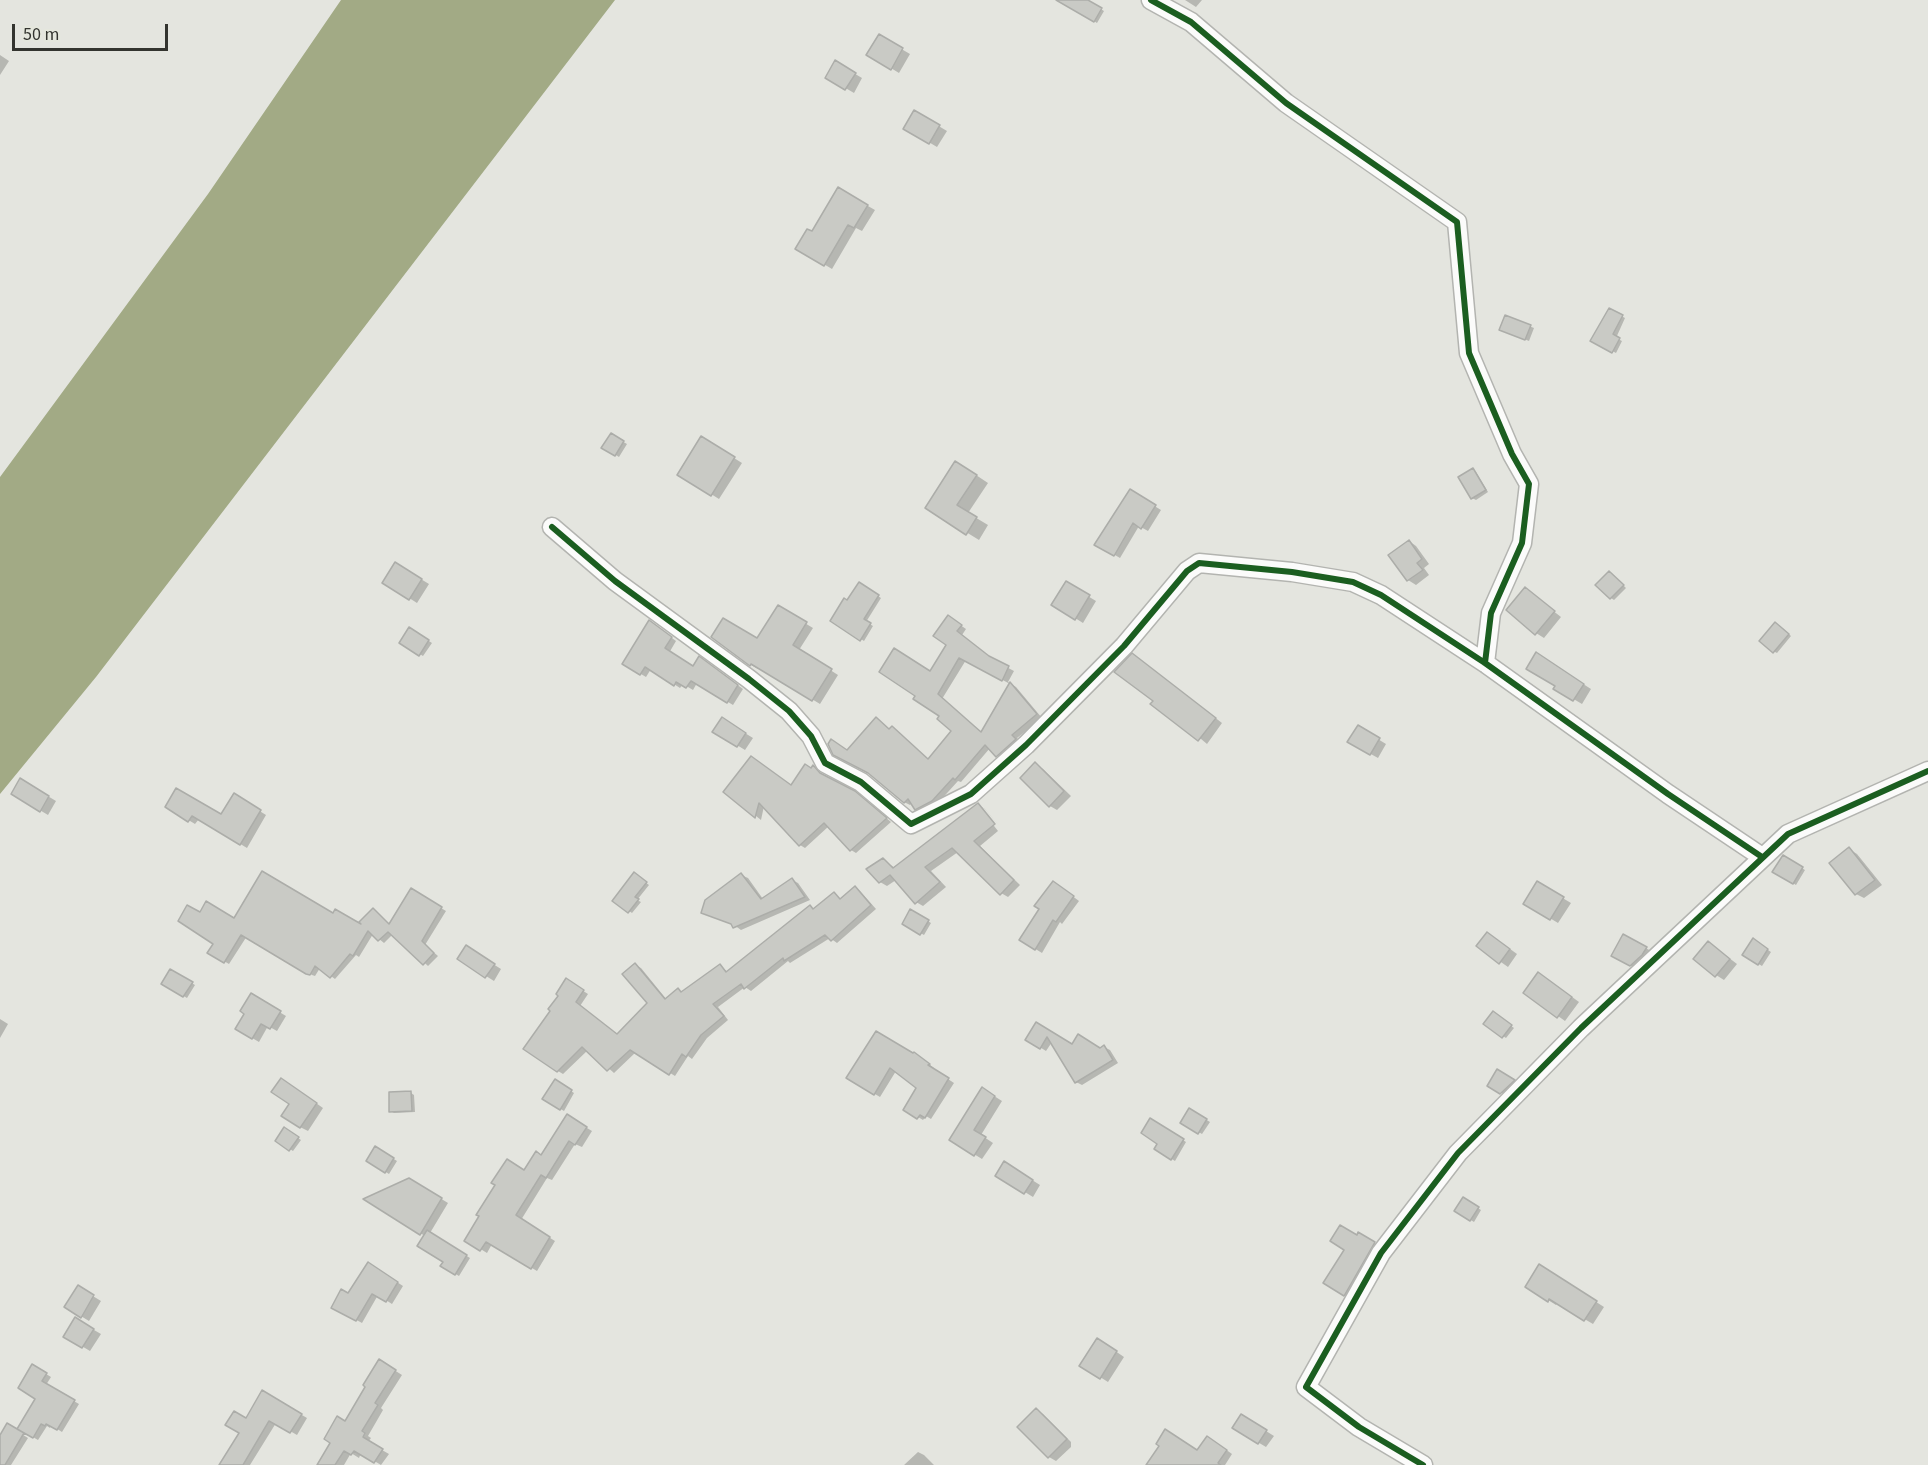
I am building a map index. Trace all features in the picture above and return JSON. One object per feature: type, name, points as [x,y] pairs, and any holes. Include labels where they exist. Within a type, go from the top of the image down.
[{"type":"street","points":[[1151,0],[1191,22],[1286,103],[1457,222],[1469,353],[1512,454],[1529,484],[1522,543],[1491,613],[1485,663]]},
{"type":"street","points":[[552,527],[615,581],[789,711],[811,736],[825,763],[861,782],[912,824],[971,794],[1026,745],[1124,646],[1187,571],[1199,563],[1292,572],[1353,582],[1381,595],[1485,663],[1668,794],[1762,857]]},
{"type":"street","points":[[1423,1465],[1359,1427],[1306,1387],[1381,1253],[1458,1154],[1581,1028],[1788,834],[1928,771]]},
{"type":"shaded area","points":[[341,0],[615,0],[96,677],[0,794],[0,477],[208,194]]},
{"type":"building","points":[[1056,0],[1088,0],[1102,8],[1094,22]]},
{"type":"building","points":[[879,34],[903,48],[891,70],[866,55]]},
{"type":"building","points":[[835,60],[856,73],[845,90],[825,78]]},
{"type":"building","points":[[914,110],[940,125],[929,144],[903,129]]},
{"type":"building","points":[[838,187],[868,205],[854,228],[848,225],[824,266],[795,249],[807,229],[812,231]]},
{"type":"building","points":[[1609,308],[1623,315],[1613,334],[1620,338],[1612,353],[1590,341]]},
{"type":"building","points":[[1505,315],[1531,325],[1525,340],[1499,330]]},
{"type":"building","points":[[611,433],[624,441],[615,456],[601,448]]},
{"type":"building","points":[[701,436],[735,457],[711,496],[677,475]]},
{"type":"building","points":[[955,461],[977,475],[957,505],[977,517],[966,535],[925,508]]},
{"type":"building","points":[[1473,468],[1486,490],[1471,499],[1458,477]]},
{"type":"building","points":[[1130,489],[1156,505],[1141,529],[1133,523],[1114,556],[1094,545]]},
{"type":"building","points":[[1409,540],[1422,559],[1417,563],[1423,570],[1407,581],[1388,555]]},
{"type":"building","points":[[395,562],[422,579],[409,600],[382,583]]},
{"type":"building","points":[[1609,571],[1624,585],[1610,599],[1595,585]]},
{"type":"building","points":[[1066,581],[1090,595],[1075,620],[1051,605]]},
{"type":"building","points":[[859,582],[879,595],[864,619],[871,623],[860,641],[830,621],[844,598],[847,600]]},
{"type":"building","points":[[1525,587],[1555,611],[1535,635],[1506,610]]},
{"type":"building","points":[[778,605],[807,622],[793,645],[832,669],[812,701],[751,664],[750,666],[711,637],[723,618],[757,638]]},
{"type":"building","points":[[948,615],[962,625],[957,631],[989,656],[1009,666],[1002,681],[959,658],[938,694],[981,732],[1010,682],[1037,714],[1012,735],[1016,739],[996,757],[985,745],[955,780],[953,778],[932,801],[915,810],[908,799],[904,803],[868,773],[833,755],[828,744],[831,739],[847,750],[876,717],[889,729],[892,726],[928,759],[951,731],[937,719],[939,716],[913,699],[915,696],[879,672],[894,648],[930,671],[946,645],[933,636]]},
{"type":"building","points":[[649,620],[672,637],[665,648],[693,666],[699,656],[738,685],[727,703],[691,681],[686,688],[676,682],[674,686],[645,667],[640,675],[622,664]]},
{"type":"building","points":[[1775,622],[1789,634],[1773,653],[1759,641]]},
{"type":"building","points":[[409,627],[429,640],[419,656],[399,643]]},
{"type":"building","points":[[1536,652],[1584,684],[1573,701],[1553,689],[1555,686],[1526,669]]},
{"type":"building","points":[[1132,653],[1216,718],[1198,741],[1150,704],[1153,701],[1114,672]]},
{"type":"building","points":[[722,717],[746,733],[737,747],[712,732]]},
{"type":"building","points":[[1358,725],[1380,738],[1370,755],[1347,742]]},
{"type":"building","points":[[751,756],[791,785],[805,764],[811,768],[813,765],[820,773],[855,791],[887,818],[850,851],[824,823],[799,846],[759,803],[755,818],[723,792]]},
{"type":"building","points":[[1035,762],[1064,791],[1049,807],[1020,778]]},
{"type":"building","points":[[20,778],[49,796],[40,812],[11,794]]},
{"type":"building","points":[[176,788],[221,814],[234,793],[261,810],[240,845],[192,816],[188,822],[165,807]]},
{"type":"building","points":[[978,803],[995,824],[974,841],[1014,880],[1000,895],[952,848],[925,867],[940,882],[915,904],[890,875],[879,883],[866,869],[883,858],[893,868]]},
{"type":"building","points":[[1849,847],[1875,880],[1855,895],[1829,863]]},
{"type":"building","points":[[1783,855],[1803,867],[1793,884],[1772,872]]},
{"type":"building","points":[[262,871],[333,913],[335,909],[361,924],[359,922],[373,908],[389,924],[411,888],[442,907],[422,941],[434,953],[423,965],[388,932],[378,941],[368,931],[353,956],[350,954],[330,978],[315,966],[310,975],[306,974],[241,935],[224,963],[207,953],[213,944],[178,921],[187,905],[200,912],[206,901],[234,918]]},
{"type":"building","points":[[634,872],[647,882],[635,897],[639,899],[628,913],[612,901]]},
{"type":"building","points":[[741,873],[761,899],[792,878],[805,897],[733,928],[731,924],[701,913],[705,900]]},
{"type":"building","points":[[1053,881],[1074,896],[1056,922],[1053,920],[1035,950],[1019,940],[1039,909],[1034,906]]},
{"type":"building","points":[[1537,881],[1564,897],[1550,920],[1523,904]]},
{"type":"building","points":[[855,886],[871,905],[831,941],[825,935],[784,961],[783,958],[744,989],[741,984],[713,1004],[724,1016],[701,1035],[686,1057],[682,1054],[669,1075],[630,1050],[607,1071],[582,1047],[557,1072],[523,1049],[550,1011],[548,1009],[558,996],[556,994],[566,978],[584,990],[576,1002],[617,1034],[647,1003],[622,974],[635,963],[665,999],[678,988],[681,992],[720,964],[726,972],[810,905],[813,909],[834,892],[840,899]]},
{"type":"building","points":[[910,909],[929,920],[920,935],[902,924]]},
{"type":"building","points":[[1487,932],[1510,949],[1499,964],[1476,946]]},
{"type":"building","points":[[1623,934],[1647,947],[1630,966],[1611,956]]},
{"type":"building","points":[[1753,938],[1768,949],[1758,965],[1742,955]]},
{"type":"building","points":[[1708,941],[1730,959],[1715,977],[1693,959]]},
{"type":"building","points":[[466,945],[495,964],[485,978],[457,959]]},
{"type":"building","points":[[170,969],[193,982],[183,997],[161,984]]},
{"type":"building","points":[[1538,972],[1572,997],[1557,1018],[1523,993]]},
{"type":"building","points":[[251,993],[281,1011],[270,1029],[261,1024],[252,1039],[235,1029],[244,1014],[240,1011]]},
{"type":"building","points":[[1493,1011],[1512,1025],[1502,1038],[1483,1024]]},
{"type":"building","points":[[1036,1022],[1072,1044],[1078,1034],[1100,1048],[1104,1045],[1113,1060],[1075,1083],[1047,1037],[1040,1049],[1025,1040]]},
{"type":"building","points":[[876,1031],[914,1052],[930,1064],[928,1065],[949,1078],[925,1118],[920,1115],[917,1119],[903,1110],[916,1088],[890,1068],[874,1095],[846,1078]]},
{"type":"building","points":[[1497,1069],[1515,1080],[1500,1094],[1487,1086]]},
{"type":"building","points":[[281,1078],[317,1103],[300,1128],[281,1116],[289,1104],[271,1092]]},
{"type":"building","points":[[555,1079],[572,1090],[560,1110],[542,1099]]},
{"type":"building","points":[[982,1087],[995,1096],[974,1130],[986,1137],[974,1156],[949,1140]]},
{"type":"building","points":[[411,1091],[412,1111],[389,1112],[389,1092]]},
{"type":"building","points":[[1189,1108],[1207,1119],[1198,1134],[1180,1123]]},
{"type":"building","points":[[567,1114],[587,1127],[575,1145],[569,1141],[546,1178],[541,1175],[516,1215],[550,1237],[531,1269],[486,1242],[480,1251],[464,1241],[479,1216],[476,1215],[495,1185],[491,1183],[507,1159],[524,1170],[536,1151],[541,1155]]},
{"type":"building","points":[[1150,1118],[1184,1139],[1171,1160],[1154,1149],[1157,1144],[1141,1133]]},
{"type":"building","points":[[284,1127],[299,1137],[289,1151],[275,1141]]},
{"type":"building","points":[[375,1146],[394,1158],[385,1173],[366,1161]]},
{"type":"building","points":[[1004,1161],[1033,1180],[1024,1194],[995,1176]]},
{"type":"building","points":[[409,1178],[442,1198],[420,1235],[363,1199]]},
{"type":"building","points":[[1463,1197],[1479,1207],[1470,1221],[1454,1211]]},
{"type":"building","points":[[1340,1225],[1375,1242],[1344,1296],[1323,1283],[1344,1250],[1330,1241]]},
{"type":"building","points":[[427,1230],[467,1255],[455,1275],[440,1266],[443,1262],[417,1246]]},
{"type":"building","points":[[368,1262],[398,1282],[386,1302],[372,1294],[356,1321],[331,1308],[341,1289],[348,1293]]},
{"type":"building","points":[[1539,1264],[1597,1301],[1584,1321],[1525,1287]]},
{"type":"building","points":[[78,1285],[94,1295],[81,1318],[64,1307]]},
{"type":"building","points":[[75,1317],[94,1329],[82,1348],[63,1337]]},
{"type":"building","points":[[1097,1338],[1117,1351],[1100,1379],[1079,1366]]},
{"type":"building","points":[[379,1359],[396,1370],[375,1403],[378,1405],[362,1431],[365,1433],[363,1437],[383,1449],[374,1463],[354,1451],[351,1455],[344,1451],[335,1465],[317,1465],[330,1443],[324,1439],[337,1416],[345,1421]]},
{"type":"building","points":[[32,1364],[47,1373],[42,1381],[75,1400],[57,1430],[41,1424],[33,1438],[17,1429],[35,1399],[18,1388]]},
{"type":"building","points":[[262,1390],[302,1414],[290,1433],[269,1421],[243,1465],[219,1465],[239,1433],[225,1425],[234,1411],[246,1418]]},
{"type":"building","points":[[1036,1408],[1067,1439],[1048,1458],[1017,1427]]},
{"type":"building","points":[[1241,1414],[1267,1430],[1258,1444],[1232,1428]]},
{"type":"building","points":[[7,1423],[24,1433],[5,1465],[0,1465],[0,1435]]},
{"type":"building","points":[[1165,1429],[1197,1450],[1207,1436],[1227,1450],[1218,1463],[1221,1465],[1146,1465],[1159,1446],[1156,1444]]},
{"type":"cycle path","points":[[1151,0],[1191,22],[1286,103],[1457,222],[1469,353],[1512,454],[1529,484],[1522,543],[1491,613],[1485,663]]},
{"type":"cycle path","points":[[552,527],[615,581],[789,711],[811,736],[825,763],[861,782],[911,824],[971,794],[1026,745],[1124,646],[1187,571],[1199,563],[1292,572],[1353,582],[1381,595],[1485,663],[1668,794],[1762,857]]},
{"type":"cycle path","points":[[1423,1465],[1359,1427],[1306,1387],[1381,1253],[1458,1153],[1581,1028],[1788,834],[1928,771]]}]
